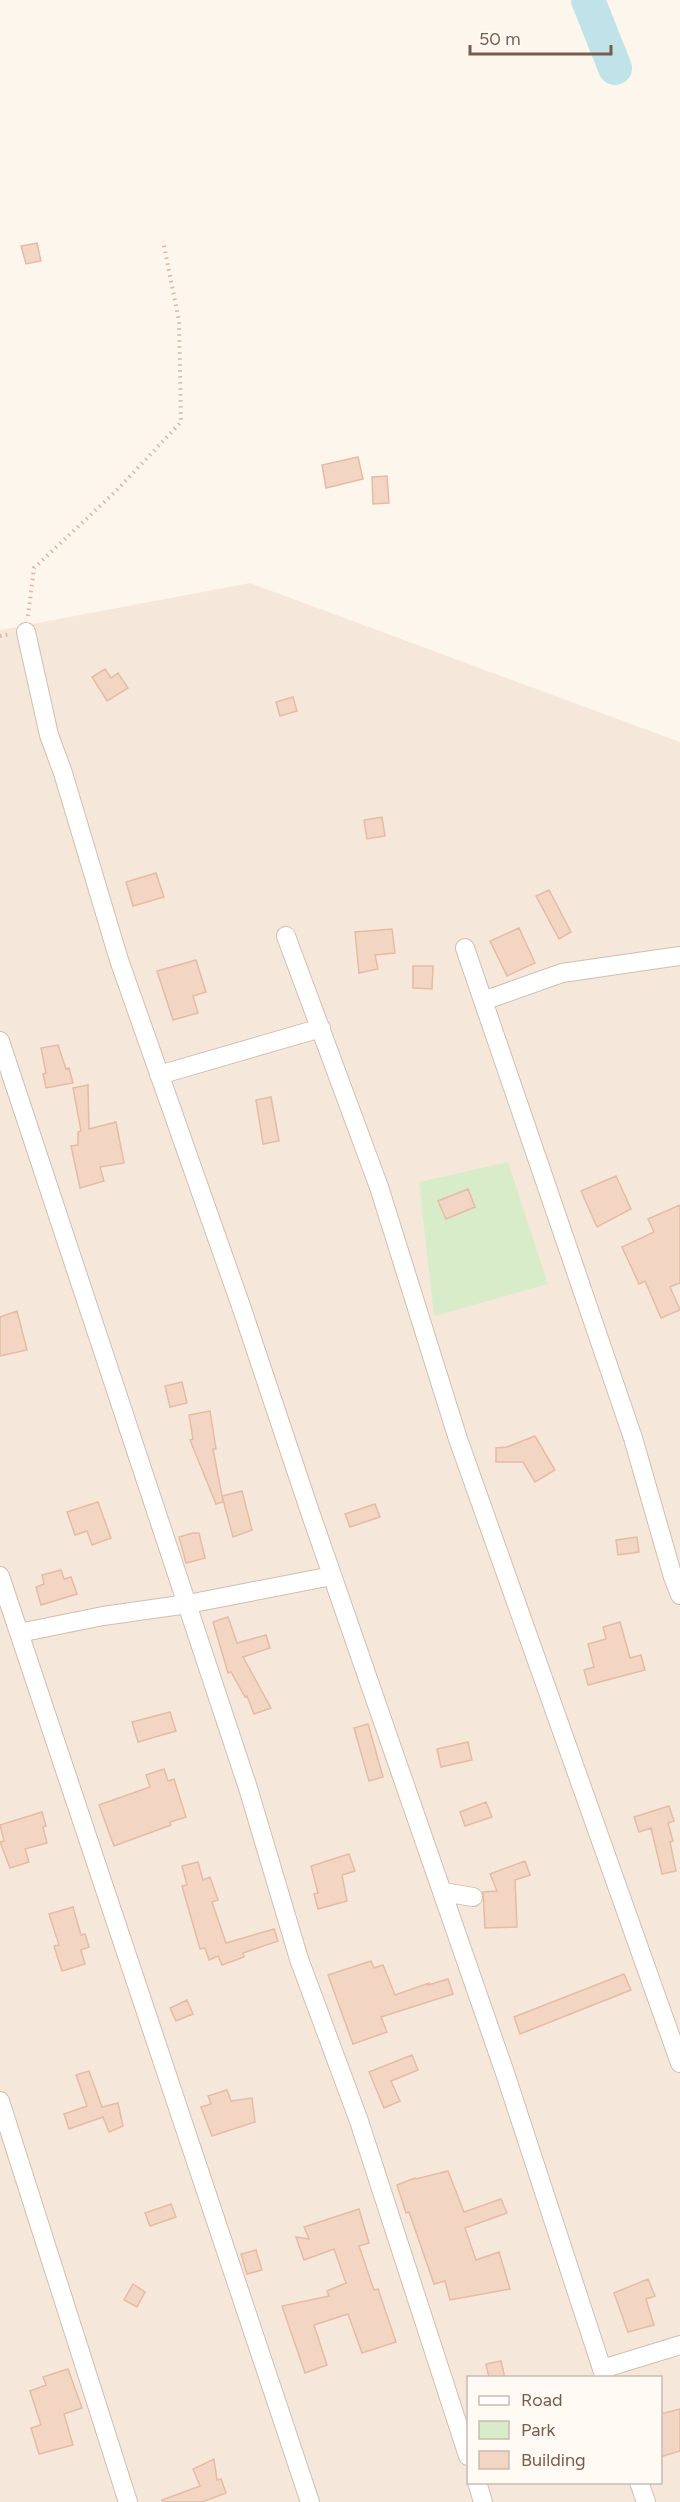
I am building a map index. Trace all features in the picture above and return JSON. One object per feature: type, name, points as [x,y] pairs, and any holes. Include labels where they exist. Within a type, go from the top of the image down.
[{"type":"street","points":[[26,632],[49,735],[63,773],[119,960],[505,2073],[603,2373],[680,2345]]},
{"type":"street","points":[[286,936],[379,1187],[458,1439],[680,2063]]},
{"type":"street","points":[[465,948],[633,1438],[680,1595]]},
{"type":"street","points":[[483,1001],[562,973],[680,956]]},
{"type":"street","points":[[159,1075],[321,1028]]},
{"type":"street","points":[[0,1041],[3,1060],[188,1604],[248,1788],[299,1959],[359,2121],[467,2453]]},
{"type":"street","points":[[0,1576],[310,2502]]},
{"type":"street","points":[[19,1633],[332,1576]]},
{"type":"street","points":[[443,1892],[473,1897]]},
{"type":"street","points":[[0,2101],[5,2136],[128,2502]]},
{"type":"street","points":[[478,2484],[483,2502]]},
{"type":"street","points":[[640,2484],[646,2502]]},
{"type":"path","points":[[0,636],[26,632],[34,568],[116,491],[181,422],[179,321],[163,241]]},
{"type":"shaded area","points":[[250,583],[680,742],[680,2502],[0,2502],[0,630]]},
{"type":"green space","points":[[508,1162],[548,1284],[434,1316],[419,1182]]},
{"type":"building","points":[[37,243],[41,261],[26,264],[21,246]]},
{"type":"building","points":[[358,457],[363,479],[326,488],[322,465]]},
{"type":"building","points":[[387,476],[389,503],[373,504],[372,477]]},
{"type":"building","points":[[105,669],[111,678],[118,673],[128,688],[107,701],[92,677]]},
{"type":"building","points":[[293,697],[297,711],[280,716],[276,702]]},
{"type":"building","points":[[382,817],[385,836],[367,839],[364,820]]},
{"type":"building","points":[[156,873],[164,897],[133,906],[126,882]]},
{"type":"building","points":[[549,890],[571,932],[559,939],[536,896]]},
{"type":"building","points":[[519,928],[535,963],[507,976],[490,941]]},
{"type":"building","points":[[392,929],[395,953],[375,955],[378,969],[359,973],[355,932]]},
{"type":"building","points":[[196,960],[206,992],[193,996],[198,1013],[173,1020],[157,971]]},
{"type":"building","points":[[413,966],[433,966],[432,989],[413,988]]},
{"type":"building","points":[[58,1045],[73,1083],[46,1088],[43,1074],[46,1073],[41,1048]]},
{"type":"building","points":[[88,1085],[89,1129],[116,1122],[124,1163],[100,1167],[104,1181],[80,1188],[71,1146],[78,1145],[78,1132],[81,1131],[73,1088]]},
{"type":"building","points":[[271,1097],[279,1141],[263,1144],[256,1100]]},
{"type":"building","points":[[616,1176],[631,1209],[597,1227],[581,1191]]},
{"type":"building","points":[[468,1189],[475,1207],[446,1219],[438,1201]]},
{"type":"building","points":[[680,1205],[680,1283],[670,1287],[680,1310],[661,1318],[645,1281],[639,1284],[622,1247],[654,1232],[648,1219]]},
{"type":"building","points":[[17,1311],[27,1350],[0,1356],[0,1317]]},
{"type":"building","points":[[182,1382],[187,1403],[170,1407],[165,1386]]},
{"type":"building","points":[[210,1411],[216,1449],[213,1449],[223,1502],[216,1504],[190,1440],[193,1439],[189,1415]]},
{"type":"building","points":[[535,1436],[555,1470],[535,1482],[523,1462],[496,1462],[496,1448],[507,1447]]},
{"type":"building","points":[[242,1491],[252,1530],[233,1537],[222,1496]]},
{"type":"building","points":[[98,1502],[111,1538],[92,1545],[87,1531],[75,1535],[67,1512]]},
{"type":"building","points":[[375,1504],[380,1517],[350,1527],[345,1514]]},
{"type":"building","points":[[199,1533],[205,1558],[186,1563],[179,1537]]},
{"type":"building","points":[[637,1537],[639,1552],[618,1555],[616,1540]]},
{"type":"building","points":[[61,1570],[64,1579],[71,1577],[77,1594],[41,1605],[36,1587],[44,1584],[42,1575]]},
{"type":"building","points":[[228,1617],[237,1643],[266,1635],[270,1648],[243,1657],[271,1708],[254,1714],[247,1696],[245,1697],[231,1672],[228,1673],[213,1622]]},
{"type":"building","points":[[620,1622],[630,1658],[641,1655],[645,1670],[588,1685],[584,1670],[594,1667],[588,1644],[606,1639],[603,1627]]},
{"type":"building","points":[[170,1712],[176,1731],[138,1742],[132,1722]]},
{"type":"building","points":[[368,1724],[383,1777],[369,1781],[354,1728]]},
{"type":"building","points":[[468,1742],[472,1760],[441,1767],[437,1749]]},
{"type":"building","points":[[164,1769],[168,1781],[174,1779],[186,1817],[170,1822],[171,1825],[114,1846],[99,1805],[150,1787],[146,1775]]},
{"type":"building","points":[[486,1802],[492,1817],[465,1826],[460,1812]]},
{"type":"building","points":[[669,1806],[674,1821],[668,1823],[673,1841],[670,1842],[676,1871],[662,1874],[651,1828],[639,1832],[634,1817]]},
{"type":"building","points":[[42,1812],[47,1843],[25,1849],[29,1862],[10,1868],[0,1842],[4,1841],[0,1825]]},
{"type":"building","points":[[349,1854],[355,1871],[342,1875],[347,1901],[318,1909],[314,1894],[318,1893],[311,1866]]},
{"type":"building","points":[[525,1861],[530,1875],[515,1880],[517,1927],[485,1928],[483,1892],[497,1891],[490,1874]]},
{"type":"building","points":[[198,1862],[203,1880],[210,1877],[218,1900],[212,1902],[226,1943],[274,1929],[278,1941],[243,1953],[244,1957],[222,1965],[218,1956],[209,1960],[205,1948],[200,1949],[182,1886],[187,1885],[182,1866]]},
{"type":"building","points":[[73,1907],[81,1935],[85,1934],[89,1947],[81,1950],[85,1964],[62,1971],[54,1946],[59,1945],[49,1914]]},
{"type":"building","points":[[371,1961],[374,1968],[383,1965],[395,1995],[448,1979],[453,1994],[381,2017],[387,2032],[353,2044],[328,1975]]},
{"type":"building","points":[[624,1974],[631,1990],[520,2034],[514,2017]]},
{"type":"building","points":[[187,2000],[193,2014],[176,2021],[170,2008]]},
{"type":"building","points":[[412,2055],[418,2070],[391,2081],[400,2101],[384,2108],[369,2072]]},
{"type":"building","points":[[89,2071],[102,2107],[118,2103],[123,2126],[109,2132],[103,2117],[69,2129],[64,2114],[87,2106],[76,2075]]},
{"type":"building","points":[[227,2090],[231,2101],[252,2098],[255,2122],[212,2136],[201,2107],[211,2104],[208,2096]]},
{"type":"building","points":[[448,2171],[464,2212],[501,2199],[507,2213],[465,2228],[476,2260],[499,2252],[510,2289],[450,2300],[445,2281],[434,2284],[397,2185],[415,2178]]},
{"type":"building","points":[[171,2204],[176,2217],[150,2226],[145,2213]]},
{"type":"building","points":[[359,2209],[369,2243],[359,2246],[374,2290],[378,2289],[396,2342],[362,2353],[348,2314],[314,2325],[327,2365],[305,2373],[282,2306],[329,2296],[327,2291],[346,2283],[334,2249],[304,2260],[296,2237],[309,2239],[304,2227]]},
{"type":"building","points":[[256,2250],[262,2270],[247,2274],[241,2254]]},
{"type":"building","points":[[648,2279],[655,2296],[646,2299],[654,2325],[628,2332],[614,2293]]},
{"type":"building","points":[[133,2284],[145,2292],[137,2307],[124,2300]]},
{"type":"building","points":[[501,2361],[505,2376],[489,2376],[486,2364]]},
{"type":"building","points":[[68,2369],[82,2408],[64,2414],[73,2445],[39,2454],[31,2428],[41,2425],[30,2391],[46,2385],[43,2377]]},
{"type":"building","points":[[680,2409],[680,2451],[662,2456],[662,2414]]},
{"type":"building","points":[[214,2459],[217,2480],[221,2479],[226,2493],[202,2502],[162,2502],[162,2500],[200,2486],[193,2469]]},
{"type":"waterway","points":[[588,0],[615,68]]}]
